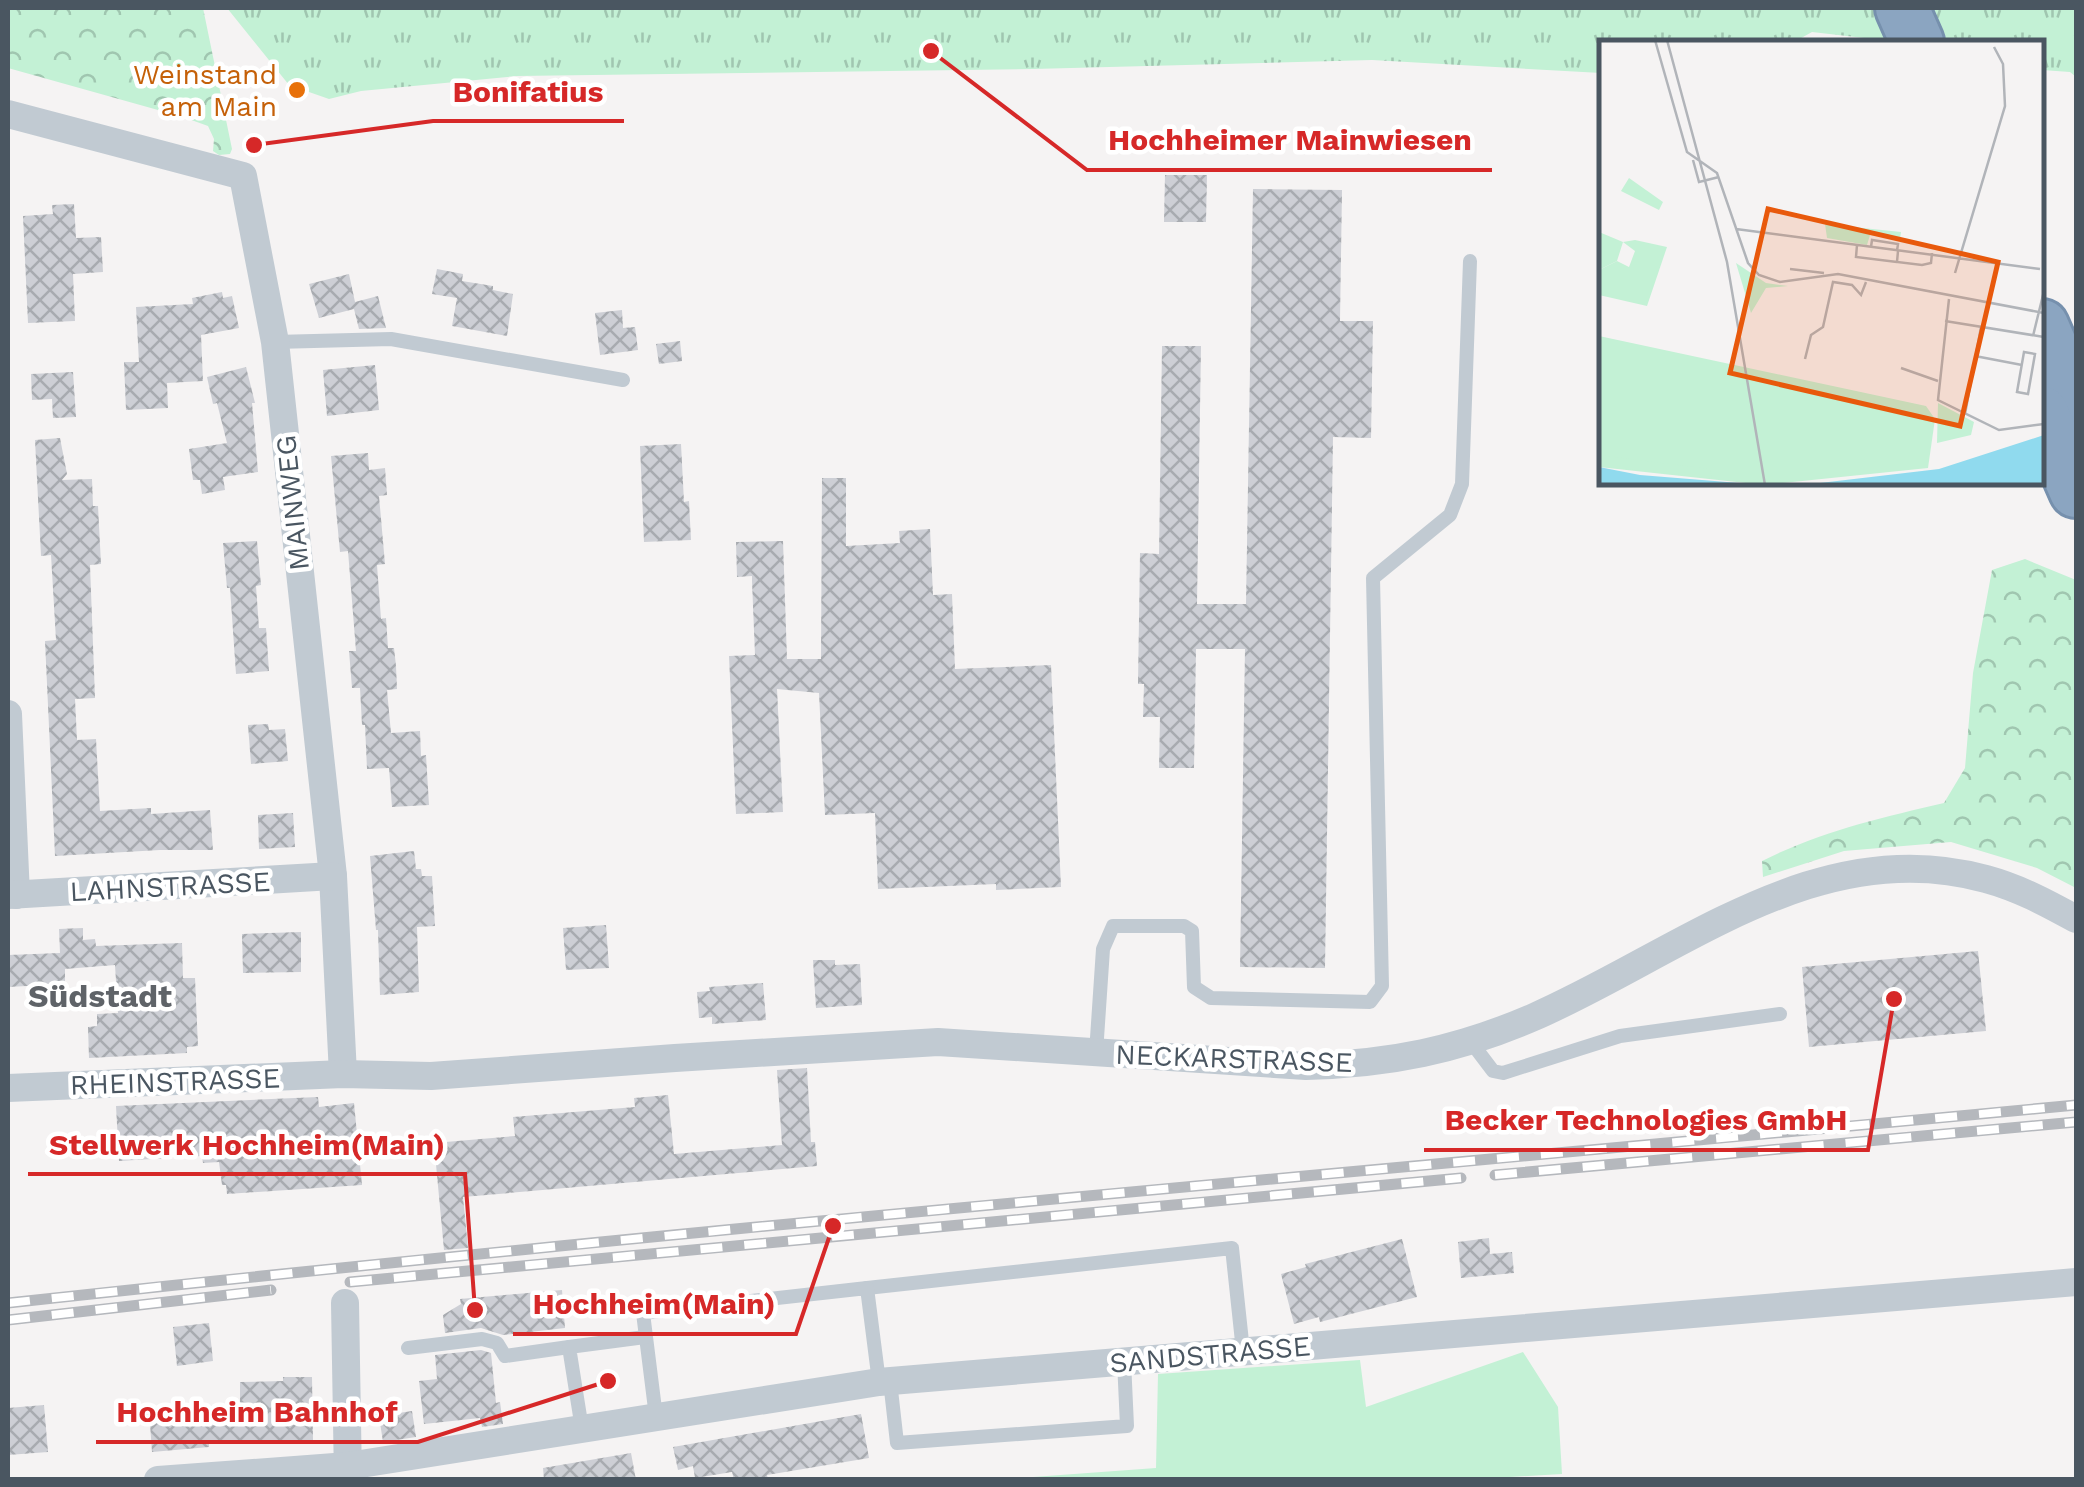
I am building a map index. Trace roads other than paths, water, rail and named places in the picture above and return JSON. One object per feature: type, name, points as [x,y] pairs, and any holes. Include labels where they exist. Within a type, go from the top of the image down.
[{"type":"highway","points":[[1863,8],[1877,40]]},
{"type":"highway","points":[[1902,8],[1916,40]]},
{"type":"highway","points":[[2044,331],[2076,404]]},
{"type":"highway","points":[[2044,418],[2076,491]]},
{"type":"street","name":"MAINWEG","points":[[8,114],[243,176],[275,342],[333,876],[343,1074]]},
{"type":"street","points":[[8,714],[12,895]]},
{"type":"street","name":"NECKARSTRASSE","points":[[343,1074],[430,1076],[903,1042],[974,1042],[1306,1066],[1352,1065],[1394,1060],[1471,1042],[1538,1015],[1750,906],[1838,876],[1904,868],[1984,878],[2032,894],[2076,918]]},
{"type":"street","name":"LAHNSTRASSE","points":[[12,895],[333,876]]},
{"type":"street","name":"RHEINSTRASSE","points":[[8,1088],[343,1074]]},
{"type":"street","name":"SANDSTRASSE","points":[[158,1480],[348,1473],[656,1416],[885,1381],[2076,1282]]},
{"type":"street","points":[[344,1303],[348,1473]]},
{"type":"lane","points":[[1096,1053],[1103,949],[1112,926],[1184,926],[1192,931],[1194,987],[1211,998],[1370,1002],[1382,986],[1373,578],[1450,516],[1462,484],[1470,261]]},
{"type":"lane","points":[[275,342],[390,339],[623,380]]},
{"type":"lane","points":[[1471,1042],[1494,1071],[1502,1073],[1620,1036],[1780,1014]]},
{"type":"lane","points":[[656,1416],[642,1313],[1010,1270],[1232,1248],[1243,1351]]},
{"type":"lane","points":[[867,1288],[897,1443],[1127,1426],[1124,1362]]},
{"type":"lane","points":[[408,1348],[482,1339],[497,1343],[504,1356],[646,1337]]},
{"type":"lane","points":[[569,1347],[582,1429]]},
{"type":"railway","points":[[8,1303],[783,1225],[2076,1105]]},
{"type":"railway","points":[[1495,1175],[2076,1122]]},
{"type":"railway","points":[[350,1282],[1461,1178]]},
{"type":"railway","points":[[8,1320],[271,1290]]},
{"type":"place","name":"Hochheimer Mainwiesen","points":[[931,51]]},
{"type":"place","name":"Weinstand am Main","points":[[297,90]]},
{"type":"place","name":"Bonifatius","points":[[254,145]]},
{"type":"place","name":"Becker Technologies GmbH","points":[[1894,999]]},
{"type":"place","name":"Hochheim(Main)","points":[[833,1226]]},
{"type":"place","name":"Stellwerk Hochheim(Main)","points":[[475,1310]]},
{"type":"place","name":"Hochheim Bahnhof","points":[[608,1381]]},
{"type":"district","name":"Südstadt","points":[[100,996]]}]
